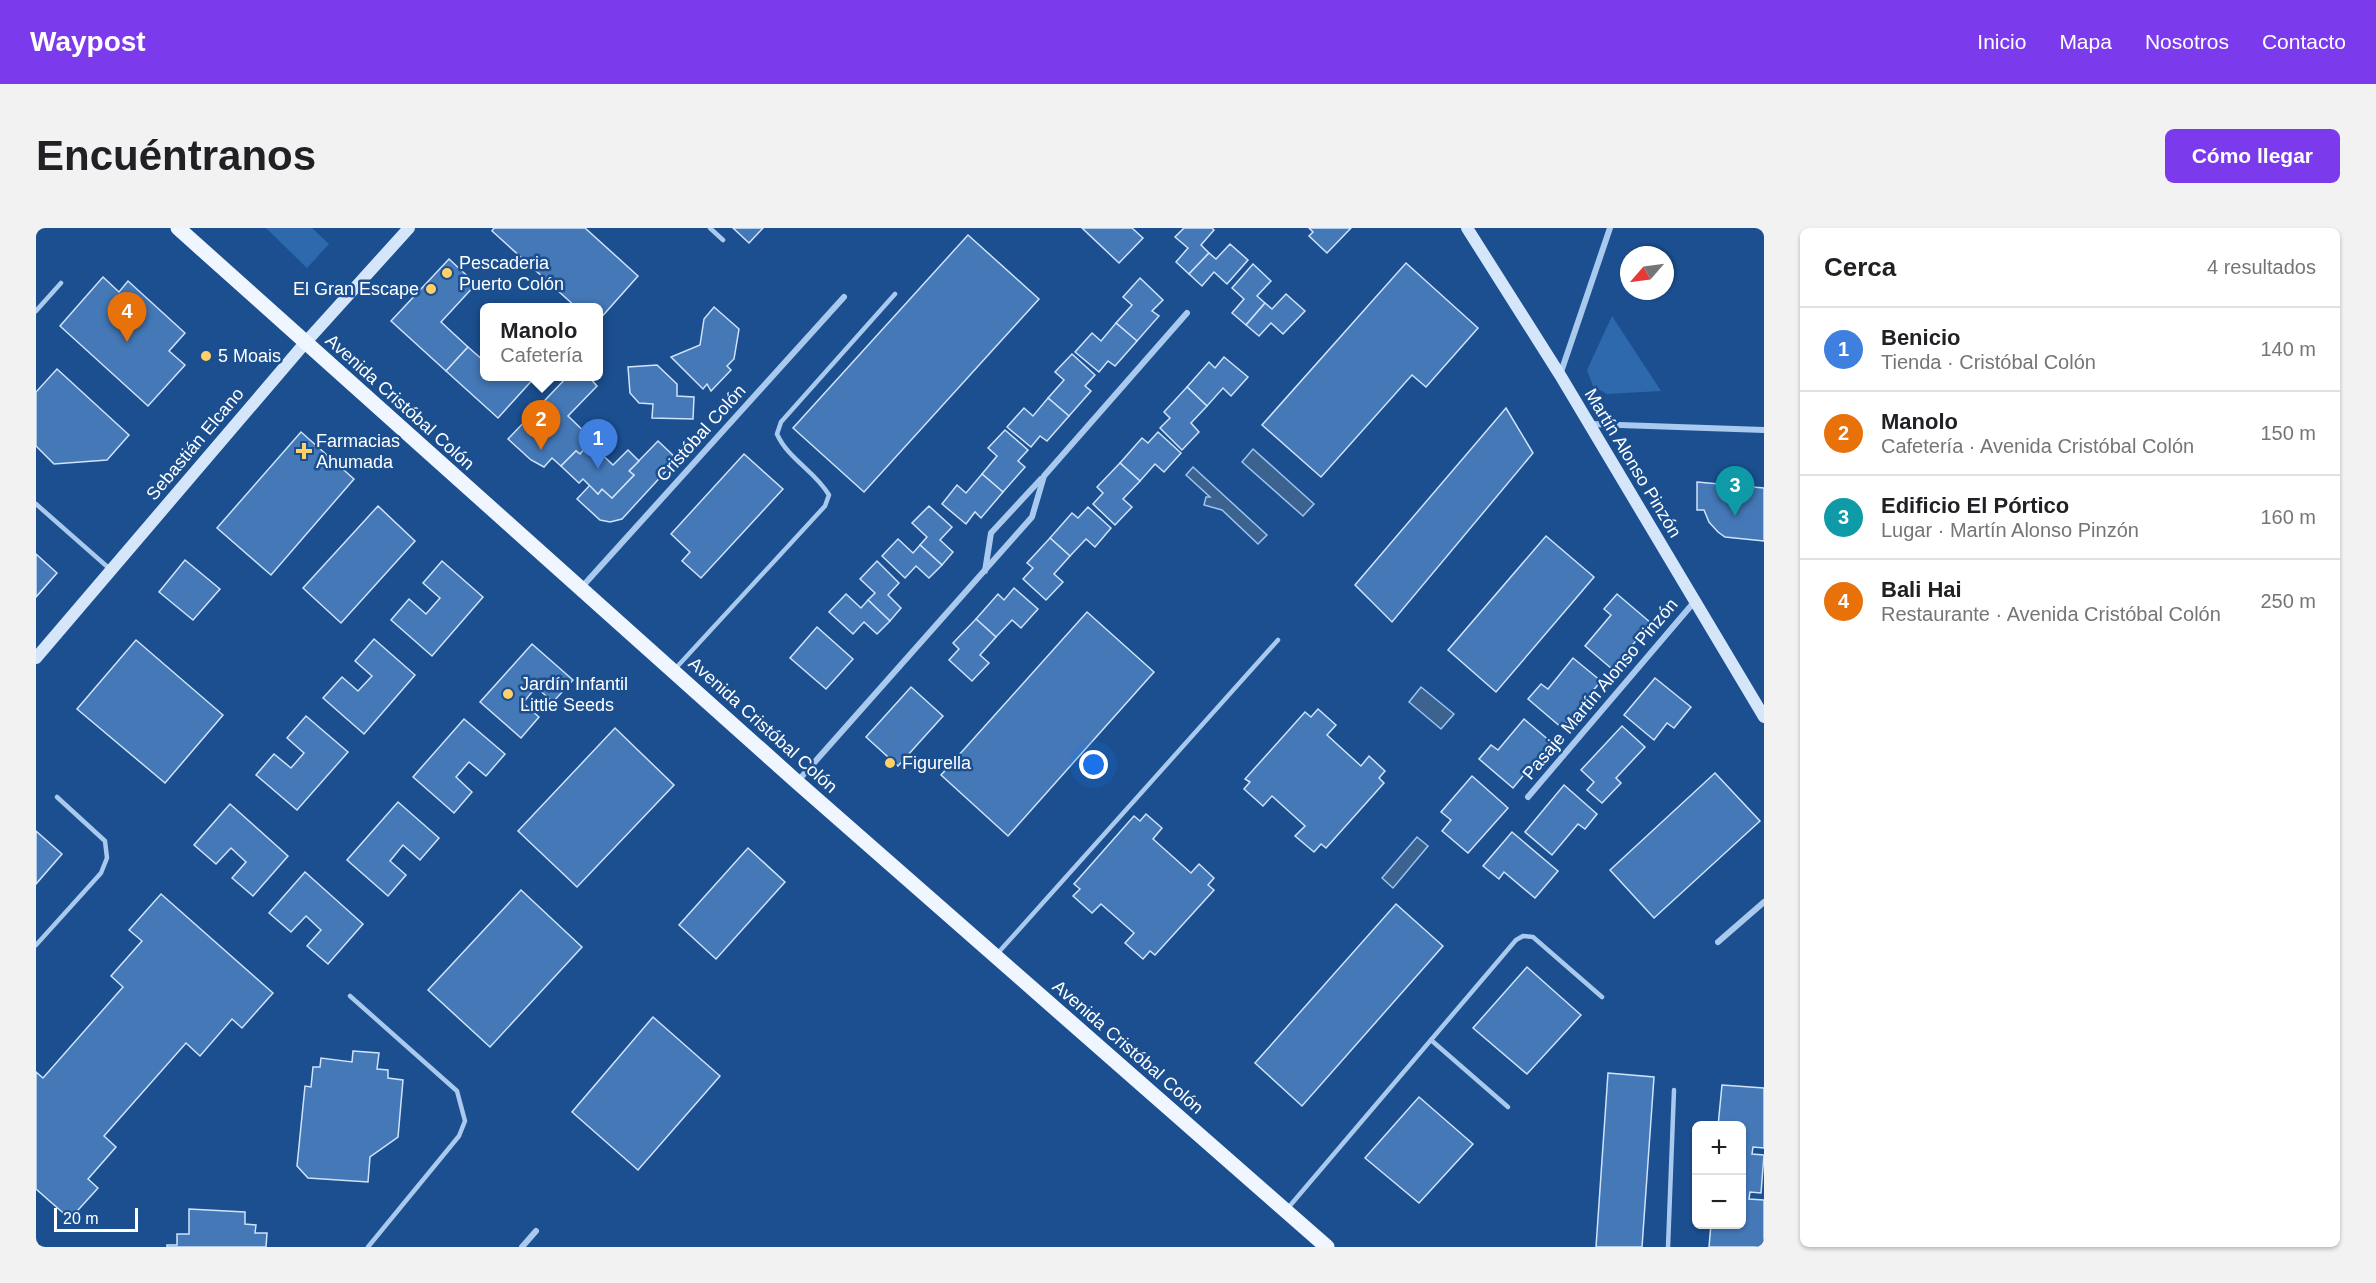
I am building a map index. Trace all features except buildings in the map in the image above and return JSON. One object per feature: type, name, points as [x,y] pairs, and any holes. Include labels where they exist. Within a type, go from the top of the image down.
[{"type":"main road","name":"Avenida Cristóbal Colón","points":[[178,228],[797,782],[1327,1247]]},
{"type":"street","name":"Sebastián Elcano","points":[[36,658],[305,343],[409,228]]},
{"type":"street","name":"Martín Alonso Pinzón","points":[[1467,228],[1560,375],[1764,717]]},
{"type":"street","points":[[1560,375],[1610,228]]},
{"type":"street","name":"Cristóbal Colón","points":[[580,589],[844,297]]},
{"type":"street","points":[[985,571],[991,533],[1187,313]]},
{"type":"street","points":[[1588,424],[1764,430]]},
{"type":"street","points":[[797,782],[1032,517],[1044,476]]},
{"type":"street","name":"Pasaje Martín Alonso Pinzón","points":[[1528,797],[1695,601]]},
{"type":"street","points":[[1718,942],[1764,902]]},
{"type":"street","points":[[522,1247],[536,1231]]},
{"type":"lane","points":[[710,228],[723,240]]},
{"type":"lane","points":[[36,311],[61,283]]},
{"type":"lane","points":[[673,671],[825,506],[829,495],[822,484],[781,443],[777,434],[781,422],[895,294]]},
{"type":"lane","points":[[36,504],[111,570]]},
{"type":"lane","points":[[996,956],[1278,640]]},
{"type":"lane","points":[[36,945],[101,873],[107,858],[105,841],[57,797]]},
{"type":"lane","points":[[1285,1211],[1516,940],[1523,936],[1533,937],[1602,997]]},
{"type":"lane","points":[[350,996],[457,1091],[465,1121],[459,1136],[368,1247]]},
{"type":"lane","points":[[1431,1040],[1508,1107]]},
{"type":"lane","points":[[1668,1247],[1674,1090]]},
{"type":"shaded area","points":[[266,228],[312,228],[329,244],[307,268]]},
{"type":"shaded area","points":[[1612,316],[1661,391],[1607,394],[1593,386],[1587,370]]},
{"type":"shaded area","points":[[1253,449],[1314,504],[1303,516],[1242,462]]},
{"type":"shaded area","points":[[1193,467],[1267,535],[1258,544],[1222,510],[1204,505],[1206,497],[1210,497],[1186,475]]},
{"type":"shaded area","points":[[1421,687],[1454,714],[1441,729],[1409,702]]},
{"type":"shaded area","points":[[1417,837],[1428,846],[1393,888],[1382,878]]},
{"type":"place","name":"Pescaderia Puerto Colón","points":[[447,273]]},
{"type":"place","name":"El Gran Escape","points":[[431,289]]},
{"type":"place","name":"Bali Hai","points":[[127,342]]},
{"type":"place","name":"5 Moais","points":[[206,356]]},
{"type":"place","name":"Manolo","points":[[541,450]]},
{"type":"place","name":"Farmacias Ahumada","points":[[304,451]]},
{"type":"place","name":"Benicio","points":[[598,469]]},
{"type":"place","name":"Edificio El Pórtico","points":[[1735,516]]},
{"type":"place","name":"Jardín Infantil Little Seeds","points":[[508,694]]},
{"type":"place","name":"Figurella","points":[[890,763]]}]
